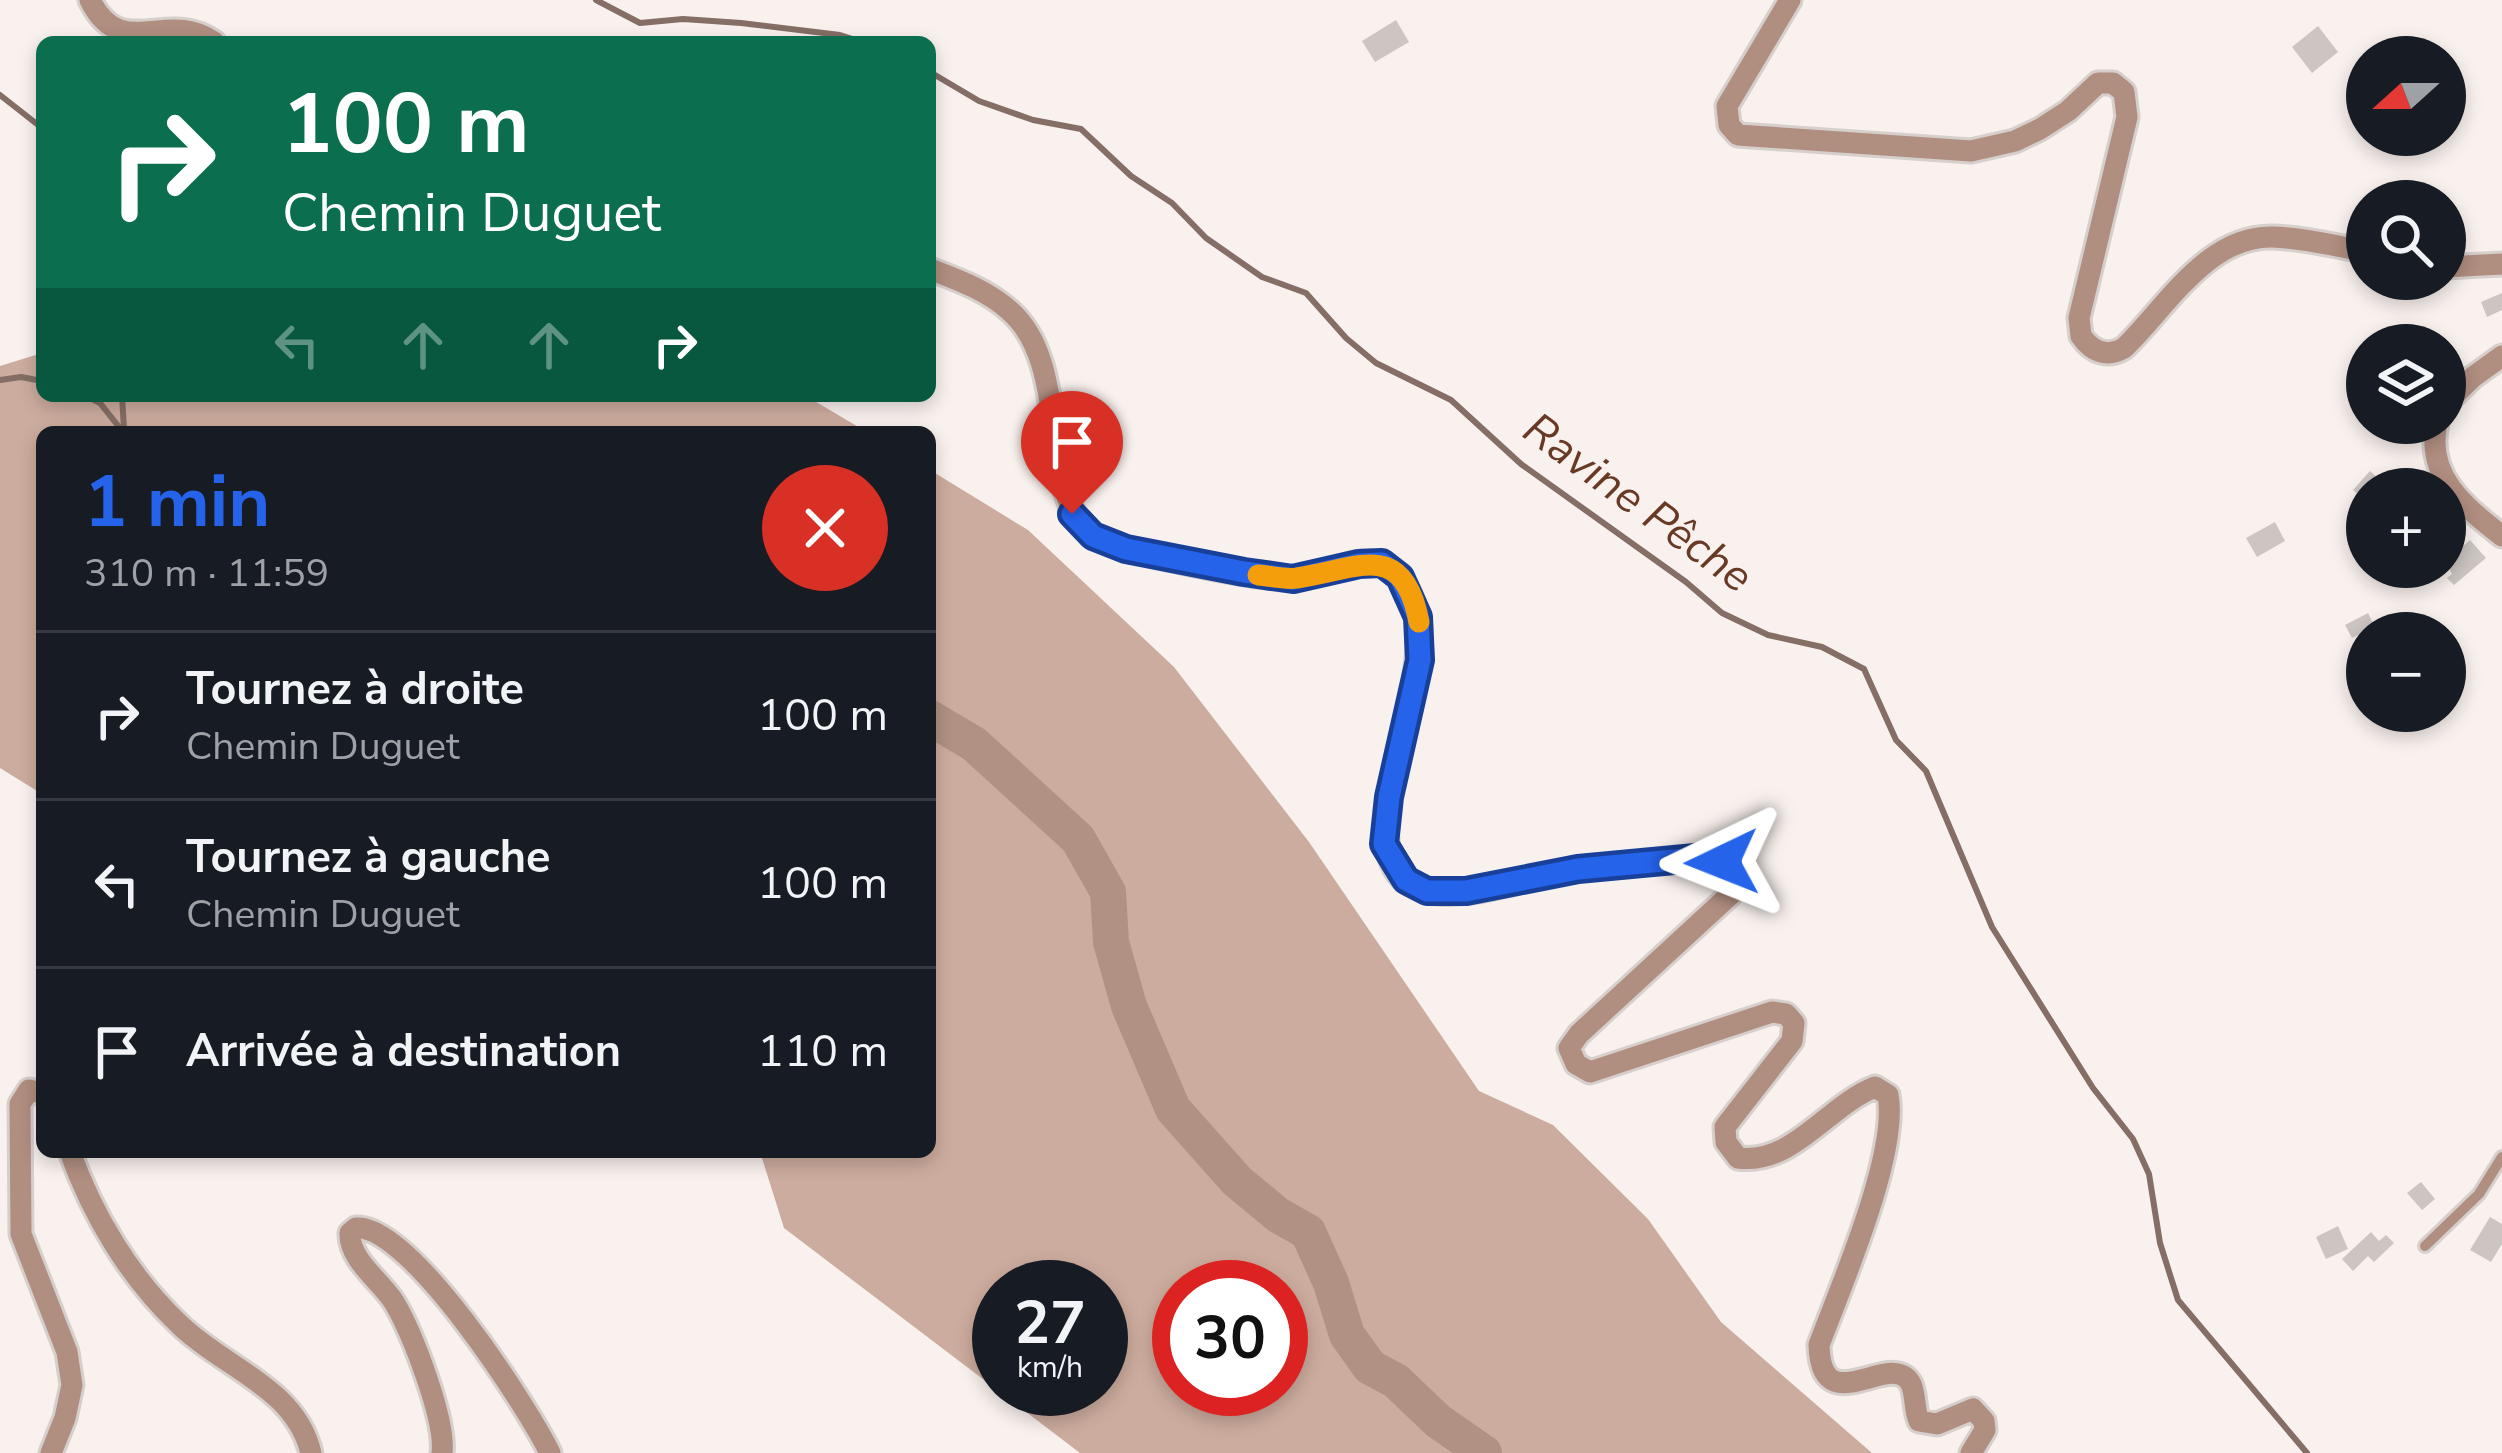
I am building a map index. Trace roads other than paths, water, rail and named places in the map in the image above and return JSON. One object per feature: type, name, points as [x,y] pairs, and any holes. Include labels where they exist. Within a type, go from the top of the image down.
[{"type":"street","points":[[90,0],[99,18],[115,31],[190,30],[202,36]]},
{"type":"street","points":[[1790,0],[1727,106],[1729,125],[1738,135],[1971,151],[2040,129],[2098,83],[2113,83],[2124,92],[2127,117],[2079,318],[2081,336],[2100,353],[2124,348],[2206,262],[2237,244],[2274,237],[2346,249]]},
{"type":"street","points":[[2466,266],[2502,264]]},
{"type":"street","points":[[936,271],[979,290],[1011,312],[1030,334],[1050,395],[1065,498],[1072,514],[1093,536],[1126,549],[1293,579],[1382,563],[1400,577],[1418,617],[1420,660],[1389,797],[1384,844],[1406,880],[1427,891],[1466,891],[1578,869],[1706,857],[1722,862],[1735,883],[1731,894],[1569,1048],[1576,1064],[1590,1072],[1772,1012],[1786,1014],[1794,1023],[1792,1040],[1725,1127],[1726,1142],[1738,1158],[1758,1160],[1786,1148],[1875,1087],[1888,1095],[1892,1114],[1867,1217],[1819,1345],[1819,1358],[1838,1383],[1852,1385],[1889,1371],[1901,1374],[1912,1384],[1919,1421],[1937,1424],[1973,1409],[1985,1430],[1971,1453]]},
{"type":"street","points":[[2466,386],[2502,356]]},
{"type":"street","points":[[2436,444],[2435,458],[2446,485],[2502,536]]},
{"type":"street","points":[[36,1092],[29,1090],[20,1104],[21,1234],[67,1352],[73,1385],[51,1453]]},
{"type":"street","points":[[73,1158],[104,1226],[144,1284],[196,1339],[289,1408],[311,1453]]},
{"type":"street","points":[[442,1453],[441,1420],[399,1311],[352,1250],[350,1233],[356,1228],[380,1233],[401,1248],[441,1291],[529,1415],[550,1453]]},
{"type":"lane","points":[[2425,1246],[2480,1194],[2502,1157]]},
{"type":"waterway","name":"Ravine Pêche","points":[[596,0],[640,23],[683,19],[843,36]]},
{"type":"waterway","name":"Ravine Pêche","points":[[936,76],[979,101],[1033,120],[1081,129],[1131,176],[1172,203],[1206,238],[1262,277],[1306,293],[1376,363],[1451,400],[1521,464],[1722,613],[1768,635],[1822,647],[1864,669],[1896,740],[1926,771],[1992,927],[2093,1088],[2133,1139],[2149,1174],[2160,1243],[2178,1300],[2307,1453]]},
{"type":"waterway","points":[[0,95],[36,123]]},
{"type":"waterway","points":[[0,380],[36,380]]},
{"type":"waterway","points":[[98,402],[118,426]]},
{"type":"waterway","points":[[122,402],[124,426]]},
{"type":"waterway","points":[[936,722],[974,744],[1078,839],[1108,892],[1111,942],[1129,1006],[1173,1109],[1237,1181],[1278,1215],[1308,1232],[1347,1335],[1370,1367],[1396,1381],[1438,1421],[1484,1453]]}]
